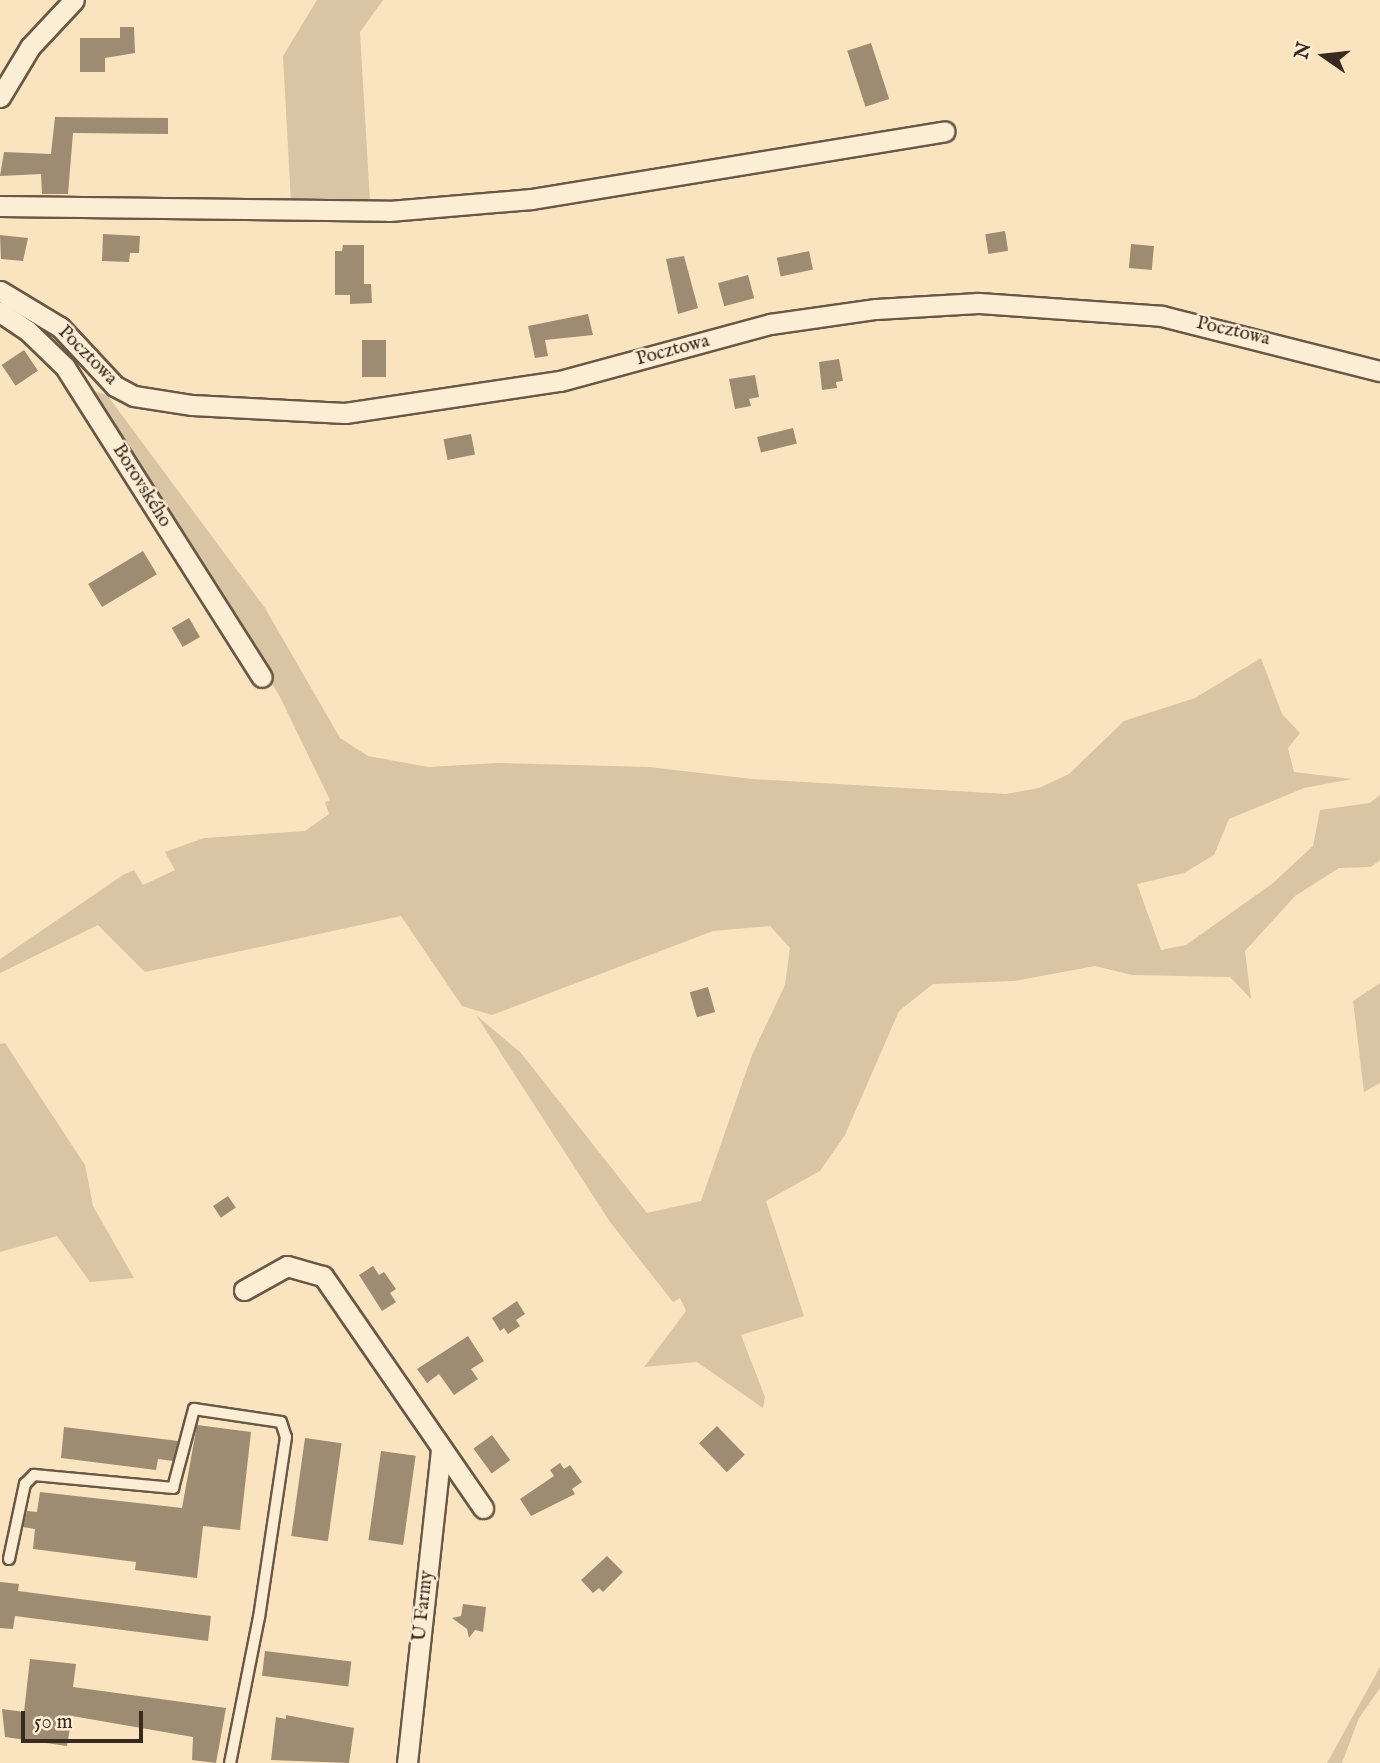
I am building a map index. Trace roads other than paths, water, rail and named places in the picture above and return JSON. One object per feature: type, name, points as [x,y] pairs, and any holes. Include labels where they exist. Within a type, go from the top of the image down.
[{"type":"street","points":[[0,97],[30,47],[74,0]]},
{"type":"street","points":[[0,206],[389,211],[531,199],[944,131]]},
{"type":"street","name":"Pocztowa","points":[[0,291],[60,327],[115,386],[134,396],[192,405],[345,413],[560,381],[770,324],[876,309],[978,303],[1162,316],[1380,372]]},
{"type":"street","name":"Borovského","points":[[0,312],[28,331],[65,367],[262,677]]},
{"type":"street","points":[[244,1290],[287,1266],[323,1276],[483,1508]]},
{"type":"street","name":"U Farmy","points":[[407,1763],[441,1450]]},
{"type":"lane","points":[[9,1559],[25,1484],[34,1475],[173,1488],[194,1409],[281,1422],[286,1437],[261,1604],[230,1763]]}]
